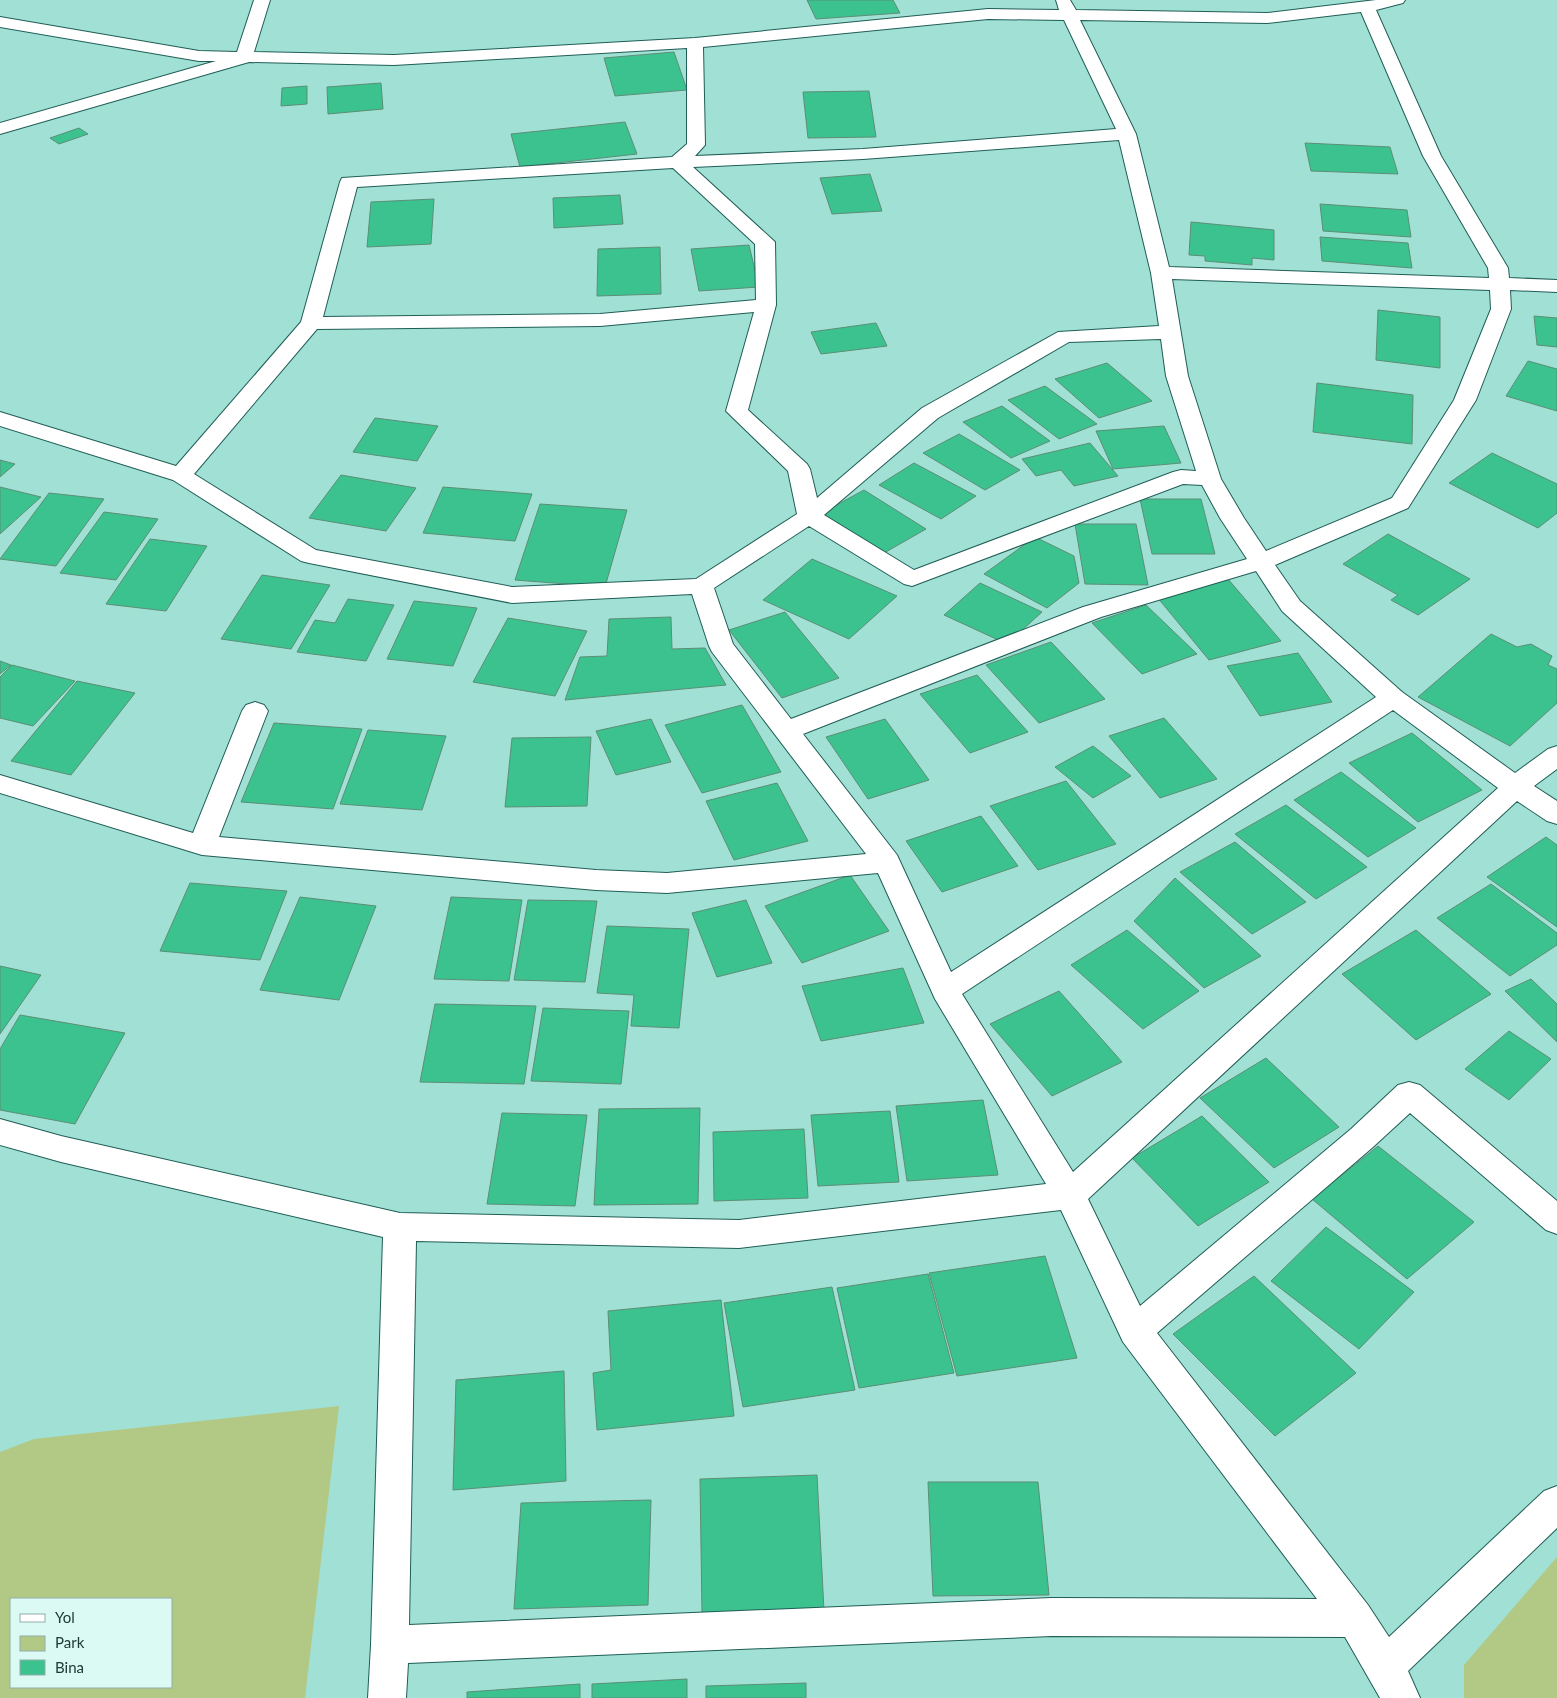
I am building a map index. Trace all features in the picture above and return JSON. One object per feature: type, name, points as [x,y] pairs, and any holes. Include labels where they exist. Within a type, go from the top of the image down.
[{"type":"street","points":[[243,59],[262,0]]},
{"type":"street","points":[[0,22],[199,56],[243,59],[394,60],[695,43],[1066,7],[1267,18],[1367,7],[1397,0]]},
{"type":"street","points":[[1066,7],[1127,134],[1161,273],[1177,376],[1210,479],[1232,518],[1291,606],[1393,698],[1515,787],[1557,814]]},
{"type":"street","points":[[785,731],[1092,612],[1262,562],[1400,503],[1466,400],[1501,309],[1498,268],[1432,156],[1367,7]]},
{"type":"street","points":[[677,162],[696,145],[695,43]]},
{"type":"street","points":[[0,129],[243,59]]},
{"type":"street","points":[[181,475],[311,323],[349,182],[677,162],[863,154],[1127,134]]},
{"type":"street","points":[[677,162],[765,242],[766,305],[737,411],[799,468],[809,516],[912,579],[1181,477],[1210,479]]},
{"type":"street","points":[[1161,273],[1499,286],[1557,286]]},
{"type":"street","points":[[311,323],[600,320],[766,305]]},
{"type":"street","points":[[0,419],[181,475],[309,556],[512,595],[701,586],[809,516],[930,413],[1065,336],[1170,332]]},
{"type":"street","points":[[701,586],[721,646],[887,862],[945,991],[1070,1195],[1136,1332],[1355,1618],[1393,1683],[1557,1503]]},
{"type":"street","points":[[945,991],[1393,698]]},
{"type":"street","points":[[202,845],[255,711]]},
{"type":"street","points":[[0,1132],[61,1149],[400,1227],[739,1234],[1070,1195],[1515,787],[1557,755]]},
{"type":"street","points":[[0,784],[202,845],[596,880],[667,883],[887,862]]},
{"type":"street","points":[[1136,1332],[1354,1144],[1409,1094],[1557,1220]]},
{"type":"street","points":[[387,1698],[390,1644],[400,1227]]},
{"type":"street","points":[[390,1644],[1051,1617],[1355,1618]]},
{"type":"green space","points":[[339,1406],[305,1698],[0,1698],[0,1452],[34,1439]]},
{"type":"green space","points":[[1557,1557],[1557,1698],[1464,1698],[1464,1665]]},
{"type":"building","points":[[807,0],[893,0],[900,13],[816,19]]},
{"type":"building","points":[[674,52],[687,90],[615,96],[604,58]]},
{"type":"building","points":[[381,83],[383,109],[328,114],[327,87]]},
{"type":"building","points":[[307,86],[307,104],[281,106],[282,88]]},
{"type":"building","points":[[869,91],[876,137],[808,138],[803,92]]},
{"type":"building","points":[[625,122],[637,154],[520,167],[511,134]]},
{"type":"building","points":[[79,128],[88,134],[59,144],[50,138]]},
{"type":"building","points":[[1305,143],[1390,147],[1398,174],[1311,171]]},
{"type":"building","points":[[870,174],[882,211],[832,214],[820,178]]},
{"type":"building","points":[[620,195],[623,224],[554,228],[553,198]]},
{"type":"building","points":[[434,199],[431,244],[367,247],[371,202]]},
{"type":"building","points":[[1320,204],[1407,210],[1411,237],[1323,231]]},
{"type":"building","points":[[1191,222],[1274,230],[1274,260],[1252,258],[1252,265],[1205,261],[1205,256],[1189,255]]},
{"type":"building","points":[[1320,237],[1408,243],[1412,268],[1322,261]]},
{"type":"building","points":[[749,245],[759,287],[699,291],[691,249]]},
{"type":"building","points":[[660,247],[661,294],[597,296],[598,249]]},
{"type":"building","points":[[1378,310],[1440,317],[1440,368],[1376,360]]},
{"type":"building","points":[[1534,316],[1557,318],[1557,347],[1537,345]]},
{"type":"building","points":[[876,323],[887,346],[821,354],[811,332]]},
{"type":"building","points":[[1528,361],[1557,369],[1557,411],[1506,396]]},
{"type":"building","points":[[1107,363],[1152,401],[1099,418],[1055,379]]},
{"type":"building","points":[[1317,383],[1413,395],[1412,444],[1313,432]]},
{"type":"building","points":[[1045,386],[1097,424],[1059,439],[1008,400]]},
{"type":"building","points":[[1002,406],[1050,441],[1011,458],[963,422]]},
{"type":"building","points":[[375,418],[438,426],[417,461],[353,452]]},
{"type":"building","points":[[1164,426],[1181,463],[1113,469],[1096,431]]},
{"type":"building","points":[[959,434],[1020,470],[985,490],[923,453]]},
{"type":"building","points":[[1090,443],[1118,476],[1074,486],[1061,470],[1036,476],[1022,459]]},
{"type":"building","points":[[1492,453],[1557,484],[1557,513],[1538,528],[1449,483]]},
{"type":"building","points":[[0,460],[15,464],[0,477]]},
{"type":"building","points":[[914,463],[976,496],[941,519],[879,485]]},
{"type":"building","points":[[341,475],[416,488],[386,531],[309,518]]},
{"type":"building","points":[[0,487],[41,497],[0,534]]},
{"type":"building","points":[[443,487],[532,494],[515,541],[423,533]]},
{"type":"building","points":[[864,490],[926,529],[884,553],[822,513]]},
{"type":"building","points":[[49,493],[104,499],[56,566],[0,559]]},
{"type":"building","points":[[1140,499],[1201,499],[1215,554],[1152,554]]},
{"type":"building","points":[[540,504],[627,510],[605,587],[515,580]]},
{"type":"building","points":[[104,512],[158,519],[116,580],[60,573]]},
{"type":"building","points":[[1075,524],[1136,524],[1148,585],[1085,584]]},
{"type":"building","points":[[1388,534],[1470,579],[1418,615],[1391,600],[1398,595],[1343,564]]},
{"type":"building","points":[[1035,537],[1074,556],[1079,583],[1047,608],[984,574]]},
{"type":"building","points":[[150,539],[207,546],[166,611],[106,604]]},
{"type":"building","points":[[812,559],[897,596],[849,639],[763,600]]},
{"type":"building","points":[[262,575],[330,585],[291,649],[221,639]]},
{"type":"building","points":[[1228,579],[1281,641],[1209,660],[1157,597]]},
{"type":"building","points":[[980,583],[1042,612],[1007,644],[944,615]]},
{"type":"building","points":[[348,599],[394,605],[366,661],[297,652],[315,620],[335,623]]},
{"type":"building","points":[[414,601],[477,608],[453,666],[387,659]]},
{"type":"building","points":[[1146,605],[1197,654],[1142,674],[1092,623]]},
{"type":"building","points":[[785,612],[839,678],[782,698],[729,630]]},
{"type":"building","points":[[671,617],[672,649],[705,648],[726,685],[565,700],[580,657],[607,656],[609,619]]},
{"type":"building","points":[[508,618],[587,631],[555,696],[473,682]]},
{"type":"building","points":[[1491,634],[1517,647],[1531,644],[1552,656],[1548,665],[1557,669],[1557,703],[1510,746],[1418,697]]},
{"type":"building","points":[[1051,642],[1105,699],[1039,723],[986,665]]},
{"type":"building","points":[[1298,653],[1332,702],[1260,716],[1227,666]]},
{"type":"building","points":[[0,661],[11,665],[0,674]]},
{"type":"building","points":[[12,665],[75,681],[33,726],[0,718],[0,677]]},
{"type":"building","points":[[977,675],[1028,732],[970,753],[920,694]]},
{"type":"building","points":[[77,681],[135,693],[71,775],[11,761]]},
{"type":"building","points":[[742,705],[781,772],[702,793],[665,725]]},
{"type":"building","points":[[1164,718],[1217,779],[1160,798],[1109,736]]},
{"type":"building","points":[[651,719],[671,762],[616,775],[596,731]]},
{"type":"building","points":[[885,719],[929,780],[868,799],[826,737]]},
{"type":"building","points":[[274,723],[362,729],[333,809],[241,802]]},
{"type":"building","points":[[368,730],[446,736],[422,810],[340,804]]},
{"type":"building","points":[[1412,733],[1482,790],[1418,822],[1349,763]]},
{"type":"building","points":[[591,737],[587,806],[505,807],[512,738]]},
{"type":"building","points":[[1093,746],[1131,776],[1093,798],[1055,767]]},
{"type":"building","points":[[1341,772],[1416,828],[1368,857],[1294,800]]},
{"type":"building","points":[[1066,781],[1116,844],[1038,870],[990,806]]},
{"type":"building","points":[[777,783],[808,841],[734,860],[706,801]]},
{"type":"building","points":[[1286,805],[1367,867],[1316,899],[1235,834]]},
{"type":"building","points":[[981,816],[1018,866],[942,892],[906,841]]},
{"type":"building","points":[[1546,837],[1557,845],[1557,927],[1487,877]]},
{"type":"building","points":[[1235,842],[1306,902],[1252,934],[1180,872]]},
{"type":"building","points":[[850,875],[889,931],[802,963],[765,906]]},
{"type":"building","points":[[1175,878],[1261,956],[1204,988],[1134,921]]},
{"type":"building","points":[[190,883],[287,891],[260,960],[160,951]]},
{"type":"building","points":[[1491,884],[1557,933],[1557,945],[1510,976],[1437,918]]},
{"type":"building","points":[[300,897],[376,906],[339,1000],[260,990]]},
{"type":"building","points":[[451,897],[522,900],[509,981],[434,979]]},
{"type":"building","points":[[528,900],[597,901],[585,982],[514,980]]},
{"type":"building","points":[[746,900],[772,963],[717,977],[692,913]]},
{"type":"building","points":[[607,926],[689,929],[679,1028],[631,1026],[634,995],[597,993]]},
{"type":"building","points":[[1127,930],[1199,991],[1143,1029],[1071,965]]},
{"type":"building","points":[[1416,930],[1491,994],[1416,1040],[1342,974]]},
{"type":"building","points":[[0,966],[41,975],[0,1034]]},
{"type":"building","points":[[903,968],[924,1023],[821,1041],[802,986]]},
{"type":"building","points":[[1531,979],[1557,1004],[1557,1042],[1505,991]]},
{"type":"building","points":[[1059,991],[1122,1062],[1052,1096],[990,1024]]},
{"type":"building","points":[[435,1004],[536,1006],[524,1084],[420,1082]]},
{"type":"building","points":[[543,1008],[629,1011],[621,1084],[531,1081]]},
{"type":"building","points":[[20,1015],[125,1033],[75,1124],[0,1110],[0,1049]]},
{"type":"building","points":[[1509,1031],[1551,1059],[1509,1100],[1465,1069]]},
{"type":"building","points":[[1266,1058],[1339,1127],[1274,1168],[1200,1098]]},
{"type":"building","points":[[983,1100],[998,1175],[907,1181],[896,1106]]},
{"type":"building","points":[[700,1108],[698,1204],[594,1205],[599,1109]]},
{"type":"building","points":[[890,1111],[899,1182],[818,1186],[811,1115]]},
{"type":"building","points":[[502,1113],[587,1115],[575,1206],[487,1204]]},
{"type":"building","points":[[1202,1116],[1269,1182],[1198,1226],[1132,1158]]},
{"type":"building","points":[[804,1129],[808,1198],[714,1201],[713,1132]]},
{"type":"building","points":[[1378,1146],[1474,1222],[1407,1279],[1312,1199]]},
{"type":"building","points":[[1326,1227],[1414,1292],[1359,1349],[1271,1281]]},
{"type":"building","points":[[1045,1256],[1077,1358],[957,1376],[929,1273]]},
{"type":"building","points":[[928,1274],[954,1373],[859,1388],[837,1288]]},
{"type":"building","points":[[1254,1276],[1356,1373],[1275,1436],[1173,1334]]},
{"type":"building","points":[[832,1287],[855,1390],[743,1407],[724,1303]]},
{"type":"building","points":[[721,1300],[734,1416],[597,1430],[593,1373],[611,1370],[608,1311]]},
{"type":"building","points":[[564,1371],[566,1481],[453,1490],[456,1380]]},
{"type":"building","points":[[817,1475],[824,1611],[702,1615],[700,1479]]},
{"type":"building","points":[[928,1482],[1038,1482],[1049,1595],[933,1596]]},
{"type":"building","points":[[651,1500],[648,1605],[514,1609],[521,1503]]},
{"type":"building","points":[[687,1679],[687,1698],[592,1698],[592,1684]]},
{"type":"building","points":[[806,1683],[806,1698],[706,1698],[706,1686]]},
{"type":"building","points":[[580,1684],[580,1698],[467,1698],[467,1692]]}]
